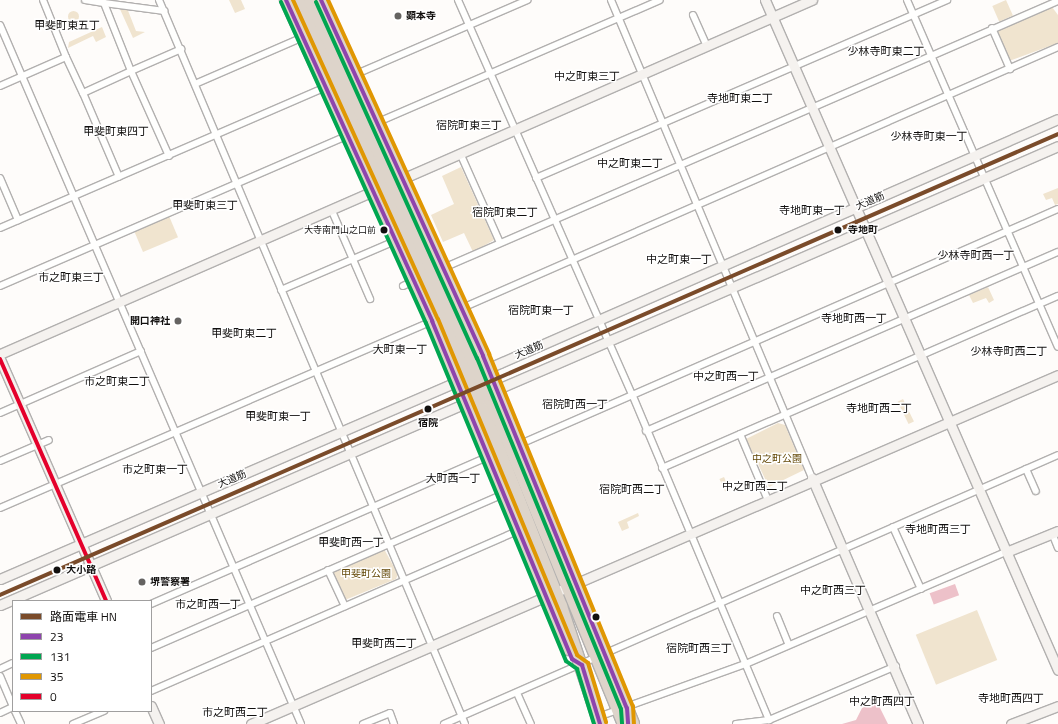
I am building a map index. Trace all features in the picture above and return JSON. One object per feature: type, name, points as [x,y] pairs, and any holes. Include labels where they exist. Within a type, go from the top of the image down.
[{"type":"highway","points":[[286,0],[303,37],[341,81]]},
{"type":"highway","points":[[298,0],[341,81],[387,185],[400,238],[446,315],[505,450],[509,491],[551,594],[572,659],[582,665],[599,721]]},
{"type":"highway","points":[[310,0],[341,81],[387,185],[423,277],[446,315],[505,450],[530,482],[628,724]]},
{"type":"highway","points":[[322,0],[341,81]]},
{"type":"highway","points":[[623,710],[624,724]]},
{"type":"highway","points":[[623,710],[633,724]]},
{"type":"street","points":[[44,0],[66,57],[119,177]]},
{"type":"street","points":[[86,0],[104,4],[164,11]]},
{"type":"street","points":[[159,0],[181,49],[260,241],[391,544],[465,724]]},
{"type":"street","points":[[458,0],[607,342],[632,394],[646,431],[720,603],[748,663],[769,720]]},
{"type":"street","points":[[0,228],[470,26],[527,0]]},
{"type":"street","points":[[611,0],[720,266],[786,413],[842,547],[896,666],[918,724]]},
{"type":"street","points":[[0,286],[660,0]]},
{"type":"street","points":[[765,0],[864,230],[1058,670]]},
{"type":"street","points":[[0,354],[332,211],[387,185],[812,0]]},
{"type":"street","points":[[907,0],[1058,347]]},
{"type":"street","points":[[536,178],[662,125],[947,0]]},
{"type":"street","points":[[423,277],[992,28],[1058,1]]},
{"type":"street","points":[[104,4],[169,156]]},
{"type":"street","points":[[694,15],[707,46]]},
{"type":"street","points":[[0,25],[202,492],[234,570],[302,724]]},
{"type":"street","points":[[992,28],[1010,68]]},
{"type":"street","points":[[195,84],[303,37]]},
{"type":"street","points":[[0,508],[56,485],[1058,47]]},
{"type":"street","points":[[83,93],[181,49]]},
{"type":"street","points":[[0,86],[66,57]]},
{"type":"street","name":"大道筋","points":[[0,579],[598,321],[720,266],[1058,120]]},
{"type":"street","points":[[0,605],[1058,146]]},
{"type":"street","points":[[460,153],[500,243]]},
{"type":"street","points":[[0,178],[18,220]]},
{"type":"street","points":[[152,604],[234,570],[632,394],[1058,209]]},
{"type":"street","points":[[332,211],[370,299]]},
{"type":"street","points":[[281,290],[400,238]]},
{"type":"street","points":[[646,431],[1058,252]]},
{"type":"street","points":[[662,468],[919,354],[1058,296]]},
{"type":"street","points":[[0,413],[141,351]]},
{"type":"street","points":[[0,358],[106,600]]},
{"type":"street","points":[[251,724],[572,585],[812,478],[1058,375]]},
{"type":"street","points":[[740,434],[767,498]]},
{"type":"street","points":[[0,461],[49,440]]},
{"type":"street","points":[[444,724],[582,665],[842,547],[979,491],[1058,455]]},
{"type":"street","points":[[1026,469],[1036,491]]},
{"type":"street","points":[[152,648],[530,482]]},
{"type":"street","points":[[893,527],[921,589]]},
{"type":"street","points":[[152,691],[524,529]]},
{"type":"street","points":[[599,721],[623,710],[748,663],[870,609],[1055,532],[1058,548]]},
{"type":"street","points":[[328,570],[345,606]]},
{"type":"street","points":[[777,616],[789,644]]},
{"type":"street","points":[[0,669],[12,664]]},
{"type":"street","points":[[736,724],[769,720],[896,666]]},
{"type":"street","points":[[0,676],[12,705]]},
{"type":"street","points":[[517,693],[531,724]]},
{"type":"street","points":[[1010,724],[1058,706]]},
{"type":"street","points":[[0,713],[12,707]]},
{"type":"street","points":[[152,708],[159,724]]},
{"type":"street","points":[[15,712],[21,724]]},
{"type":"street","points":[[73,724],[102,712]]},
{"type":"street","points":[[364,724],[390,713],[394,724]]},
{"type":"green space","points":[[229,0],[241,0],[245,9],[235,13]]},
{"type":"green space","points":[[1006,0],[1013,16],[999,22],[992,6]]},
{"type":"green space","points":[[119,7],[127,8],[136,31],[145,32],[133,38]]},
{"type":"green space","points":[[1052,7],[1058,15],[1058,43],[1009,61],[998,31]]},
{"type":"green space","points":[[71,11],[75,11],[77,12],[77,20],[71,21],[68,18],[68,14]]},
{"type":"green space","points":[[102,27],[106,37],[96,42],[93,36],[68,48],[69,42]]},
{"type":"green space","points":[[461,167],[494,240],[473,252],[464,233],[443,242],[431,215],[454,204],[442,176]]},
{"type":"green space","points":[[1058,188],[1058,204],[1055,205],[1052,198],[1046,200],[1043,194]]},
{"type":"green space","points":[[169,216],[178,237],[143,252],[134,231]]},
{"type":"green space","points":[[988,287],[994,300],[989,303],[986,298],[973,303],[969,295]]},
{"type":"green space","points":[[903,399],[914,421],[909,424],[898,402]]},
{"type":"green space","name":"中之町公園","points":[[778,423],[785,425],[804,470],[769,487],[746,439]]},
{"type":"green space","points":[[724,477],[730,490],[725,492],[719,479]]},
{"type":"green space","points":[[638,513],[639,516],[627,522],[629,528],[622,531],[618,522]]},
{"type":"green space","name":"甲斐町公園","points":[[384,549],[398,574],[396,579],[345,600],[333,571]]},
{"type":"green space","points":[[977,610],[997,660],[936,685],[916,635]]},
{"type":"shaded area","points":[[955,584],[959,595],[934,605],[930,593]]},
{"type":"shaded area","points":[[877,702],[888,724],[842,724],[856,720],[862,708]]},
{"type":"tram line","name":"HN","points":[[0,595],[1058,134]]},
{"type":"transit line","name":"23","points":[[286,0],[432,321],[572,659],[582,665],[600,724]]},
{"type":"transit line","name":"35","points":[[293,0],[438,319],[577,655],[588,663],[606,722]]},
{"type":"transit line","name":"23","points":[[321,0],[483,356],[627,708],[628,724]]},
{"type":"transit line","name":"35","points":[[328,0],[489,354],[633,706],[634,724]]},
{"type":"transit line","name":"131","points":[[281,2],[426,323],[566,661],[577,669],[594,724]]},
{"type":"transit line","name":"131","points":[[316,2],[477,358],[621,709],[622,724]]},
{"type":"transit line","name":"0","points":[[0,359],[106,600]]},
{"type":"place","name":"顕本寺","points":[[398,16]]},
{"type":"place","name":"大寺南門山之口前","points":[[384,230]]},
{"type":"place","name":"寺地町","points":[[838,230]]},
{"type":"place","name":"開口神社","points":[[178,321]]},
{"type":"place","name":"宿院","points":[[428,409]]},
{"type":"place","name":"大小路","points":[[57,570]]},
{"type":"place","name":"堺警察署","points":[[142,582]]},
{"type":"district","name":"甲斐町東五丁","points":[[67,25]]},
{"type":"district","name":"少林寺町東二丁","points":[[886,51]]},
{"type":"district","name":"中之町東三丁","points":[[587,76]]},
{"type":"district","name":"寺地町東二丁","points":[[740,98]]},
{"type":"district","name":"宿院町東三丁","points":[[469,125]]},
{"type":"district","name":"甲斐町東四丁","points":[[116,131]]},
{"type":"district","name":"少林寺町東一丁","points":[[929,136]]},
{"type":"district","name":"中之町東二丁","points":[[630,163]]},
{"type":"district","name":"甲斐町東三丁","points":[[205,205]]},
{"type":"district","name":"寺地町東一丁","points":[[812,210]]},
{"type":"district","name":"宿院町東二丁","points":[[505,212]]},
{"type":"district","name":"少林寺町西一丁","points":[[976,255]]},
{"type":"district","name":"中之町東一丁","points":[[679,259]]},
{"type":"district","name":"市之町東三丁","points":[[71,277]]},
{"type":"district","name":"宿院町東一丁","points":[[541,310]]},
{"type":"district","name":"寺地町西一丁","points":[[854,318]]},
{"type":"district","name":"甲斐町東二丁","points":[[244,333]]},
{"type":"district","name":"大町東一丁","points":[[400,349]]},
{"type":"district","name":"少林寺町西二丁","points":[[1009,351]]},
{"type":"district","name":"中之町西一丁","points":[[726,376]]},
{"type":"district","name":"市之町東二丁","points":[[117,381]]},
{"type":"district","name":"宿院町西一丁","points":[[575,404]]},
{"type":"district","name":"寺地町西二丁","points":[[879,408]]},
{"type":"district","name":"甲斐町東一丁","points":[[278,416]]},
{"type":"district","name":"市之町東一丁","points":[[155,469]]},
{"type":"district","name":"大町西一丁","points":[[453,478]]},
{"type":"district","name":"中之町西二丁","points":[[755,486]]},
{"type":"district","name":"宿院町西二丁","points":[[632,489]]},
{"type":"district","name":"寺地町西三丁","points":[[938,529]]},
{"type":"district","name":"甲斐町西一丁","points":[[351,542]]},
{"type":"district","name":"中之町西三丁","points":[[833,590]]},
{"type":"district","name":"市之町西一丁","points":[[208,604]]},
{"type":"district","name":"甲斐町西二丁","points":[[384,643]]},
{"type":"district","name":"宿院町西三丁","points":[[699,648]]},
{"type":"district","name":"寺地町西四丁","points":[[1011,698]]},
{"type":"district","name":"中之町西四丁","points":[[882,701]]},
{"type":"district","name":"市之町西二丁","points":[[235,712]]}]
